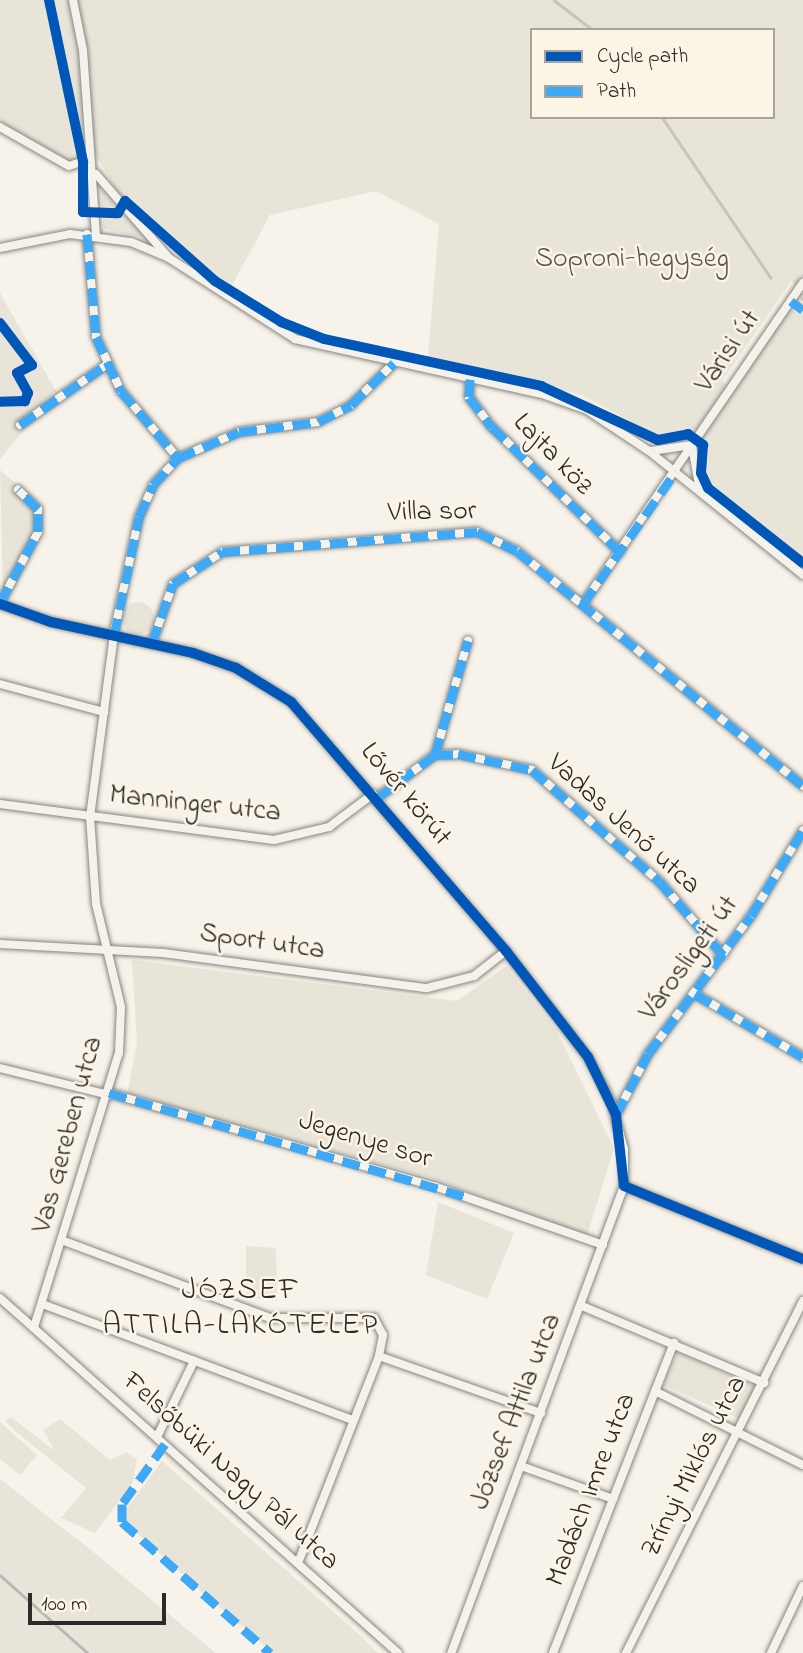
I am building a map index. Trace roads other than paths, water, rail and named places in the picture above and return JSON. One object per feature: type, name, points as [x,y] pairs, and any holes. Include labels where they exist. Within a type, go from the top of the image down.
[{"type":"street","points":[[74,0],[83,50],[89,159],[94,171],[169,258]]},
{"type":"street","points":[[0,127],[69,166],[89,159]]},
{"type":"street","points":[[94,171],[89,300],[121,391],[178,458]]},
{"type":"street","points":[[0,248],[37,237],[91,234],[169,258],[295,339],[470,379],[587,410],[676,471],[803,575]]},
{"type":"street","name":"Várisi út","points":[[583,604],[803,283]]},
{"type":"street","points":[[20,425],[109,363]]},
{"type":"street","name":"Vas Gereben utca","points":[[34,1327],[45,1305],[109,1094],[122,1028],[110,953],[96,904],[90,817],[114,636],[139,517],[153,485],[178,458],[239,432],[317,422],[351,405],[394,363]]},
{"type":"street","name":"Lajta köz","points":[[470,379],[469,397],[492,427],[620,552]]},
{"type":"street","points":[[649,451],[677,452],[692,445],[701,494]]},
{"type":"street","points":[[0,603],[38,532],[38,509],[18,490]]},
{"type":"street","name":"Villa sor","points":[[152,643],[173,584],[222,552],[422,532],[494,536],[583,604],[803,786]]},
{"type":"street","name":"Lővér körút","points":[[0,603],[236,668],[277,692],[309,718],[506,951],[588,1057],[616,1115],[624,1186]]},
{"type":"street","points":[[375,796],[435,755],[468,641]]},
{"type":"street","points":[[0,684],[104,712]]},
{"type":"street","name":"Vadas Jenő utca","points":[[435,755],[458,754],[532,770],[659,881],[723,955]]},
{"type":"street","name":"Manninger utca","points":[[0,804],[274,840],[329,827],[375,796]]},
{"type":"street","name":"Városligeti út","points":[[616,1115],[648,1054],[723,955],[801,840],[803,830]]},
{"type":"street","name":"Sport utca","points":[[0,944],[110,953],[163,953],[426,988],[474,976],[506,951]]},
{"type":"street","points":[[695,994],[803,1057]]},
{"type":"street","name":"Jegenye sor","points":[[0,1068],[109,1094],[467,1197],[603,1245]]},
{"type":"street","points":[[624,1186],[803,1259]]},
{"type":"street","name":"József Attila utca","points":[[451,1653],[582,1306],[624,1186]]},
{"type":"street","points":[[64,1241],[270,1318],[374,1318],[383,1335],[379,1356],[298,1563]]},
{"type":"street","name":"Felsőbüki Nagy Pál utca","points":[[0,1298],[398,1653]]},
{"type":"street","name":"Zrínyi Miklós utca","points":[[626,1653],[739,1434],[803,1301]]},
{"type":"street","points":[[45,1305],[353,1420]]},
{"type":"street","points":[[582,1306],[764,1383]]},
{"type":"street","name":"Madách Imre utca","points":[[553,1653],[674,1343]]},
{"type":"street","points":[[379,1356],[541,1413]]},
{"type":"street","points":[[157,1437],[194,1361]]},
{"type":"street","points":[[655,1391],[803,1465]]},
{"type":"street","points":[[521,1466],[613,1499]]},
{"type":"street","points":[[771,1653],[803,1586]]},
{"type":"waterway","points":[[554,0],[590,28]]},
{"type":"waterway","points":[[663,119],[771,278]]},
{"type":"railway","points":[[0,1575],[88,1653]]},
{"type":"district","name":"JÓZSEF ATTILA-LAKÓTELEP","points":[[241,1308]]},
{"type":"park label","name":"Soproni-hegység","points":[[632,260]]}]
